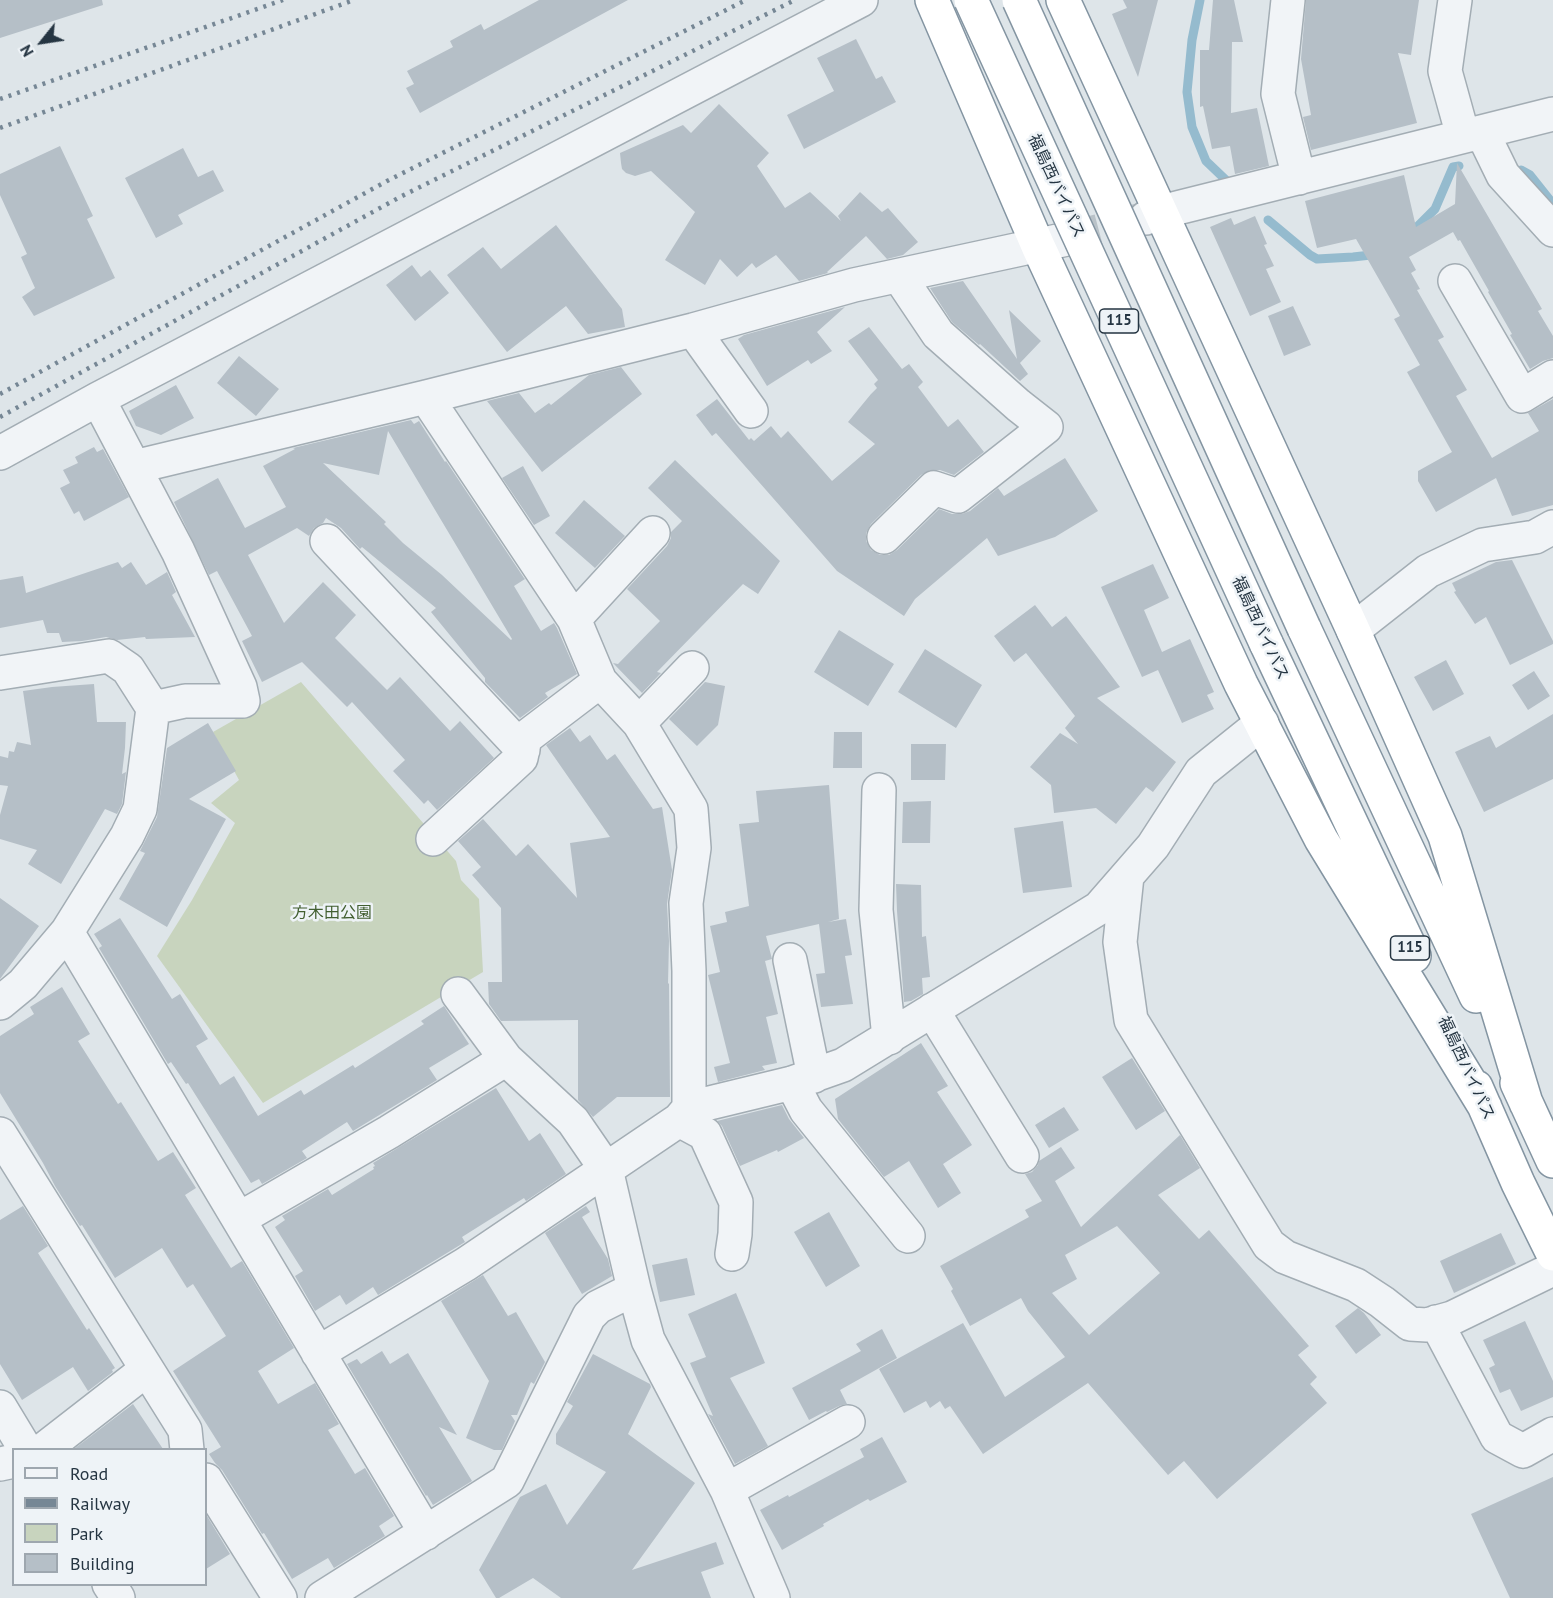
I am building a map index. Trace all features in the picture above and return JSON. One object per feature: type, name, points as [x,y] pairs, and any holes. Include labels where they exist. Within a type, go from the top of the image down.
[{"type":"highway","points":[[932,0],[1052,242],[1241,684],[1321,839],[1485,1107]]},
{"type":"highway","name":"福島西バイパス","points":[[971,0],[1266,643],[1553,1254]]},
{"type":"highway","name":"115","points":[[1019,0],[1304,628],[1553,1161]]},
{"type":"highway","points":[[1063,0],[1153,215],[1353,630],[1445,836],[1526,1103]]},
{"type":"street","points":[[0,453],[98,399],[861,0]]},
{"type":"street","points":[[1288,0],[1278,94],[1299,178]]},
{"type":"street","points":[[1455,0],[1445,70],[1473,134],[1503,176],[1553,230]]},
{"type":"street","points":[[1153,215],[1553,114]]},
{"type":"street","points":[[134,466],[426,397],[693,330],[854,285],[1052,242]]},
{"type":"street","points":[[884,537],[934,488],[958,496],[1046,427],[938,334],[899,276]]},
{"type":"street","points":[[1455,281],[1522,396],[1553,377]]},
{"type":"street","points":[[693,330],[751,411]]},
{"type":"street","points":[[426,397],[574,619],[600,681],[639,723],[691,809],[694,848],[686,903],[689,971],[684,1114],[705,1134],[736,1202],[732,1254]]},
{"type":"street","points":[[98,399],[183,562],[240,687],[243,701],[185,701],[153,708]]},
{"type":"street","points":[[1353,630],[1428,571],[1483,545],[1535,537],[1553,527]]},
{"type":"street","points":[[574,619],[653,533]]},
{"type":"street","points":[[327,540],[523,750]]},
{"type":"street","points":[[0,673],[109,656],[128,669],[153,708],[140,809],[127,836],[67,932],[23,984],[0,1003]]},
{"type":"street","points":[[639,723],[692,668]]},
{"type":"street","points":[[434,839],[521,758],[525,738],[600,681]]},
{"type":"street","points":[[318,1353],[466,1264],[684,1114],[803,1080],[843,1065],[1099,908],[1153,846],[1201,772],[1262,723]]},
{"type":"street","points":[[879,790],[876,910],[889,1038]]},
{"type":"street","points":[[1127,876],[1120,942],[1131,1020],[1269,1245],[1285,1257],[1356,1285],[1410,1324],[1427,1326],[1452,1318],[1553,1269]]},
{"type":"street","points":[[67,932],[426,1533]]},
{"type":"street","points":[[790,960],[806,1110],[908,1236]]},
{"type":"street","points":[[458,994],[506,1059],[573,1121],[606,1169],[648,1340],[727,1490],[773,1598]]},
{"type":"street","points":[[932,1010],[1022,1156]]},
{"type":"street","points":[[239,1219],[388,1132],[506,1059]]},
{"type":"street","points":[[0,1134],[184,1431],[187,1448]]},
{"type":"street","points":[[322,1598],[507,1481],[589,1316],[598,1307],[634,1289]]},
{"type":"street","points":[[1436,1322],[1497,1437],[1523,1451],[1553,1434]]},
{"type":"street","points":[[44,1448],[146,1370]]},
{"type":"street","points":[[0,1407],[25,1448]]},
{"type":"street","points":[[727,1490],[848,1422]]},
{"type":"street","points":[[207,1482],[280,1598]]},
{"type":"green space","name":"方木田公園","points":[[301,682],[456,861],[461,880],[479,899],[483,972],[263,1103],[157,956],[192,900],[235,823],[211,803],[239,780],[213,732]]},
{"type":"building","points":[[0,0],[102,0],[103,5],[0,38]]},
{"type":"building","points":[[539,0],[628,0],[420,113],[406,88],[414,84],[407,71],[453,47],[450,41],[481,24],[484,30]]},
{"type":"building","points":[[1123,0],[1158,0],[1138,77],[1112,14],[1127,8]]},
{"type":"building","points":[[1213,0],[1234,0],[1243,42],[1232,42],[1231,113],[1257,108],[1269,166],[1235,174],[1230,146],[1212,149],[1203,106],[1200,107],[1200,50],[1209,50]]},
{"type":"building","points":[[1306,0],[1419,0],[1411,55],[1398,53],[1417,123],[1311,150],[1303,117],[1311,115],[1301,59]]},
{"type":"building","points":[[856,39],[876,79],[882,76],[896,102],[804,149],[787,115],[834,91],[817,58]]},
{"type":"building","points":[[719,104],[769,153],[757,166],[785,208],[810,192],[841,221],[838,216],[860,192],[882,212],[888,208],[918,242],[903,255],[887,259],[866,236],[828,273],[799,281],[776,255],[756,268],[752,263],[737,277],[720,259],[705,285],[665,260],[695,212],[651,171],[635,176],[626,173],[622,169],[620,153],[683,125],[691,133]]},
{"type":"building","points":[[60,146],[93,216],[87,219],[115,278],[34,316],[22,297],[35,288],[21,257],[27,254],[0,195],[0,174]]},
{"type":"building","points":[[183,148],[198,177],[213,170],[224,191],[178,215],[183,224],[156,238],[125,178]]},
{"type":"building","points":[[1457,163],[1542,309],[1538,311],[1553,336],[1553,358],[1530,369],[1510,335],[1512,334],[1489,291],[1460,240],[1458,241],[1453,232],[1409,257],[1416,270],[1411,273],[1420,289],[1417,290],[1444,337],[1438,340],[1467,390],[1456,396],[1492,458],[1539,431],[1528,413],[1553,399],[1553,505],[1512,516],[1496,478],[1436,512],[1418,481],[1418,471],[1452,452],[1407,372],[1420,365],[1394,319],[1400,316],[1356,239],[1317,248],[1305,201],[1404,175],[1416,227],[1455,204]]},
{"type":"building","points":[[1255,216],[1267,244],[1264,245],[1274,266],[1266,269],[1281,302],[1250,316],[1210,227],[1231,218],[1234,225]]},
{"type":"building","points":[[556,225],[622,309],[625,327],[588,334],[566,306],[507,352],[447,275],[483,247],[501,269]]},
{"type":"building","points":[[412,265],[421,277],[430,270],[449,293],[415,321],[386,285]]},
{"type":"building","points":[[963,281],[1017,359],[1009,310],[1041,341],[1020,363],[1028,374],[1020,381],[952,322],[930,288]]},
{"type":"building","points":[[1293,306],[1311,345],[1284,356],[1268,316]]},
{"type":"building","points":[[845,307],[817,332],[832,351],[811,364],[808,360],[767,386],[738,339],[744,335]]},
{"type":"building","points":[[869,327],[902,369],[909,364],[923,382],[918,387],[948,427],[958,419],[984,452],[954,475],[940,470],[930,470],[921,475],[871,524],[866,533],[866,541],[871,550],[880,555],[889,555],[939,509],[952,514],[970,511],[998,488],[1004,496],[1065,458],[1098,511],[1055,537],[998,556],[987,538],[915,599],[904,616],[837,571],[716,433],[712,436],[696,415],[717,399],[749,440],[751,438],[754,441],[771,426],[781,438],[788,431],[832,481],[875,444],[848,422],[877,388],[874,384],[878,380],[848,341]]},
{"type":"building","points":[[239,356],[279,389],[256,416],[217,383]]},
{"type":"building","points":[[621,367],[642,394],[542,472],[487,401],[519,393],[535,413],[549,403],[551,405],[589,375]]},
{"type":"building","points":[[176,385],[194,418],[161,435],[136,426],[129,411]]},
{"type":"building","points":[[411,420],[414,424],[419,421],[525,579],[514,586],[541,631],[554,623],[577,674],[545,693],[548,697],[520,718],[485,682],[485,678],[431,612],[436,608],[362,547],[360,549],[341,528],[326,518],[323,523],[314,528],[309,536],[297,528],[248,555],[284,623],[323,582],[356,615],[335,638],[387,690],[400,677],[450,731],[460,721],[494,758],[437,810],[428,800],[424,804],[393,771],[405,760],[352,702],[347,707],[302,662],[262,682],[242,641],[252,636],[217,571],[209,575],[174,502],[218,478],[245,528],[286,507],[263,466],[295,449],[293,448]],"holes":[[[388,431],[512,639],[403,543],[384,524],[386,522],[323,463],[379,475]]]},
{"type":"building","points":[[94,447],[97,452],[103,449],[129,497],[84,521],[79,511],[74,514],[60,488],[70,483],[63,470],[78,463],[75,457]]},
{"type":"building","points":[[675,460],[780,561],[758,594],[743,584],[657,672],[661,673],[642,693],[613,663],[618,664],[660,621],[627,589],[667,546],[671,532],[682,521],[648,488]]},
{"type":"building","points":[[523,466],[550,516],[534,525],[502,478]]},
{"type":"building","points":[[584,500],[625,536],[595,568],[555,533]]},
{"type":"building","points":[[1512,560],[1553,644],[1510,665],[1486,617],[1475,624],[1454,592],[1456,591],[1452,583],[1496,562]]},
{"type":"building","points":[[118,562],[122,568],[131,562],[146,585],[167,572],[176,592],[172,595],[195,637],[146,639],[145,637],[117,640],[106,637],[62,642],[59,633],[47,633],[43,620],[0,628],[0,580],[23,576],[26,593]]},
{"type":"building","points":[[1153,564],[1169,598],[1144,610],[1162,652],[1190,639],[1214,692],[1207,695],[1214,709],[1182,723],[1158,670],[1142,677],[1101,587]]},
{"type":"building","points":[[1035,605],[1052,627],[1066,616],[1120,687],[1097,698],[1176,762],[1153,792],[1146,787],[1116,824],[1096,808],[1054,813],[1051,785],[1030,767],[1060,733],[1078,744],[1065,728],[1075,716],[1026,653],[1014,662],[994,636]]},
{"type":"building","points":[[839,630],[894,664],[868,706],[814,672]]},
{"type":"building","points":[[925,649],[982,685],[956,728],[898,692]]},
{"type":"building","points":[[1446,660],[1464,694],[1433,711],[1414,677]]},
{"type":"building","points":[[1534,671],[1550,696],[1528,710],[1512,685]]},
{"type":"building","points":[[705,682],[725,686],[718,725],[697,746],[669,719]]},
{"type":"building","points":[[94,684],[97,722],[126,722],[122,774],[126,772],[122,804],[117,814],[105,809],[61,884],[28,864],[37,850],[0,839],[0,815],[8,786],[0,785],[0,756],[8,758],[9,751],[14,752],[17,742],[31,745],[23,691]]},
{"type":"building","points":[[1553,714],[1553,779],[1484,812],[1455,752],[1490,736],[1496,748]]},
{"type":"building","points":[[208,723],[236,771],[189,799],[226,819],[167,927],[119,899],[145,853],[140,851],[157,817],[167,748]]},
{"type":"building","points":[[570,728],[580,742],[590,735],[607,760],[615,754],[653,809],[662,807],[672,870],[667,904],[670,1097],[617,1097],[593,1117],[578,1100],[578,1020],[501,1021],[489,1004],[488,982],[502,982],[501,908],[472,875],[481,867],[458,841],[483,819],[516,856],[528,844],[577,898],[570,843],[610,837],[546,745]]},
{"type":"building","points":[[834,732],[862,732],[862,768],[833,768]]},
{"type":"building","points":[[911,744],[946,744],[945,780],[911,780]]},
{"type":"building","points":[[829,785],[839,919],[828,922],[846,919],[852,955],[845,956],[853,1004],[821,1007],[816,974],[825,973],[819,924],[766,936],[772,959],[765,961],[778,1014],[766,1017],[777,1063],[762,1066],[765,1070],[718,1082],[714,1067],[730,1063],[708,975],[720,972],[710,926],[727,922],[725,912],[749,906],[739,824],[759,822],[756,791]]},
{"type":"building","points":[[931,801],[930,843],[902,843],[903,802]]},
{"type":"building","points":[[1063,821],[1072,887],[1023,893],[1014,828]]},
{"type":"building","points":[[896,884],[921,885],[922,937],[926,936],[930,977],[922,978],[923,994],[904,1002],[897,911]]},
{"type":"building","points":[[0,898],[39,926],[0,979]]},
{"type":"building","points":[[120,918],[172,999],[180,994],[208,1039],[196,1046],[220,1085],[234,1076],[258,1116],[301,1090],[304,1095],[353,1065],[355,1068],[424,1024],[421,1021],[444,1006],[469,1044],[429,1068],[437,1080],[353,1131],[347,1122],[302,1151],[307,1158],[262,1184],[259,1179],[251,1183],[188,1083],[186,1084],[171,1062],[168,1064],[99,948],[102,946],[94,934]]},
{"type":"building","points":[[62,987],[90,1034],[78,1041],[118,1104],[121,1102],[158,1161],[173,1152],[196,1188],[185,1195],[231,1268],[242,1261],[294,1348],[258,1371],[278,1404],[315,1383],[339,1424],[328,1430],[355,1474],[365,1468],[394,1516],[379,1526],[385,1536],[334,1568],[328,1558],[292,1579],[264,1533],[262,1534],[222,1470],[209,1454],[221,1447],[173,1371],[226,1336],[193,1284],[187,1288],[162,1248],[115,1278],[55,1186],[0,1093],[0,1036],[34,1014],[30,1007]]},
{"type":"building","points":[[921,1043],[948,1086],[937,1092],[972,1145],[943,1164],[961,1193],[938,1208],[909,1161],[884,1177],[838,1119],[835,1099]]},
{"type":"building","points":[[1132,1058],[1165,1111],[1136,1130],[1102,1077]]},
{"type":"building","points":[[496,1088],[529,1141],[540,1133],[566,1174],[526,1201],[524,1198],[462,1237],[465,1242],[378,1295],[373,1287],[346,1305],[340,1295],[315,1311],[295,1276],[303,1271],[275,1227],[285,1220],[282,1216],[328,1189],[332,1195],[374,1169],[373,1163]]},
{"type":"building","points":[[782,1105],[789,1119],[804,1138],[778,1152],[777,1150],[740,1166],[722,1126],[717,1121]]},
{"type":"building","points":[[1064,1107],[1079,1130],[1049,1148],[1035,1125]]},
{"type":"building","points":[[1180,1135],[1200,1168],[1158,1195],[1199,1239],[1209,1230],[1309,1346],[1298,1355],[1317,1377],[1310,1384],[1327,1403],[1217,1499],[1184,1461],[1168,1475],[1088,1383],[983,1454],[950,1406],[945,1409],[940,1401],[930,1408],[926,1401],[904,1413],[879,1369],[963,1323],[1005,1397],[1065,1357],[1028,1311],[1021,1298],[970,1326],[940,1266],[1029,1217],[1025,1210],[1042,1201],[1025,1174],[1032,1172],[1039,1161],[1061,1147],[1075,1168],[1055,1181],[1081,1227]],"holes":[[[1117,1226],[1160,1273],[1089,1335],[1052,1293],[1077,1279],[1065,1255]]]},
{"type":"building","points":[[23,1206],[48,1246],[38,1253],[87,1330],[89,1328],[115,1368],[88,1391],[73,1367],[22,1400],[0,1364],[0,1220]]},
{"type":"building","points":[[586,1206],[590,1212],[582,1217],[608,1259],[612,1276],[582,1294],[545,1233]]},
{"type":"building","points":[[829,1212],[860,1266],[826,1287],[794,1232]]},
{"type":"building","points":[[1501,1233],[1516,1264],[1454,1293],[1440,1261]]},
{"type":"building","points":[[687,1258],[695,1295],[660,1302],[652,1265]]},
{"type":"building","points":[[483,1275],[508,1316],[516,1312],[545,1362],[534,1384],[531,1382],[517,1415],[511,1415],[515,1421],[502,1450],[494,1450],[466,1438],[489,1381],[441,1301]]},
{"type":"building","points":[[736,1293],[765,1363],[730,1378],[768,1446],[735,1464],[708,1414],[713,1416],[690,1363],[706,1357],[688,1314]]},
{"type":"building","points":[[1358,1308],[1381,1335],[1356,1354],[1335,1326]]},
{"type":"building","points":[[1525,1321],[1553,1381],[1553,1397],[1521,1411],[1510,1389],[1500,1393],[1489,1368],[1495,1365],[1483,1340]]},
{"type":"building","points":[[882,1329],[897,1358],[840,1390],[847,1404],[809,1420],[792,1388],[861,1351],[856,1344]]},
{"type":"building","points":[[382,1351],[390,1364],[408,1353],[457,1435],[439,1427],[472,1481],[433,1505],[347,1364],[357,1359],[361,1364]]},
{"type":"building","points":[[593,1354],[650,1384],[651,1387],[628,1434],[695,1483],[632,1570],[716,1542],[724,1564],[701,1572],[711,1598],[561,1598],[533,1578],[496,1598],[479,1570],[520,1497],[546,1484],[567,1525],[606,1472],[556,1444],[556,1434],[573,1406],[567,1402]]},
{"type":"building","points":[[133,1404],[162,1448],[75,1448]]},
{"type":"building","points":[[882,1437],[907,1482],[870,1501],[868,1499],[782,1550],[760,1510],[864,1457],[860,1449]]},
{"type":"building","points":[[1553,1477],[1553,1598],[1510,1598],[1471,1514]]},
{"type":"building","points":[[207,1516],[230,1554],[207,1568]]},
{"type":"waterway","points":[[1200,0],[1192,40],[1187,92],[1192,127],[1206,161],[1229,183]]},
{"type":"waterway","points":[[1410,234],[1435,209],[1453,167],[1459,166]]},
{"type":"waterway","points":[[1521,170],[1530,175],[1553,204]]},
{"type":"waterway","points":[[1268,220],[1317,259],[1371,255],[1377,252]]},
{"type":"tunnel","points":[[1067,239],[1146,218]]},
{"type":"railway","points":[[0,99],[283,0]]},
{"type":"railway","points":[[0,128],[354,0]]},
{"type":"railway","points":[[0,394],[387,181],[746,0]]},
{"type":"railway","points":[[0,417],[400,197],[795,0]]}]
